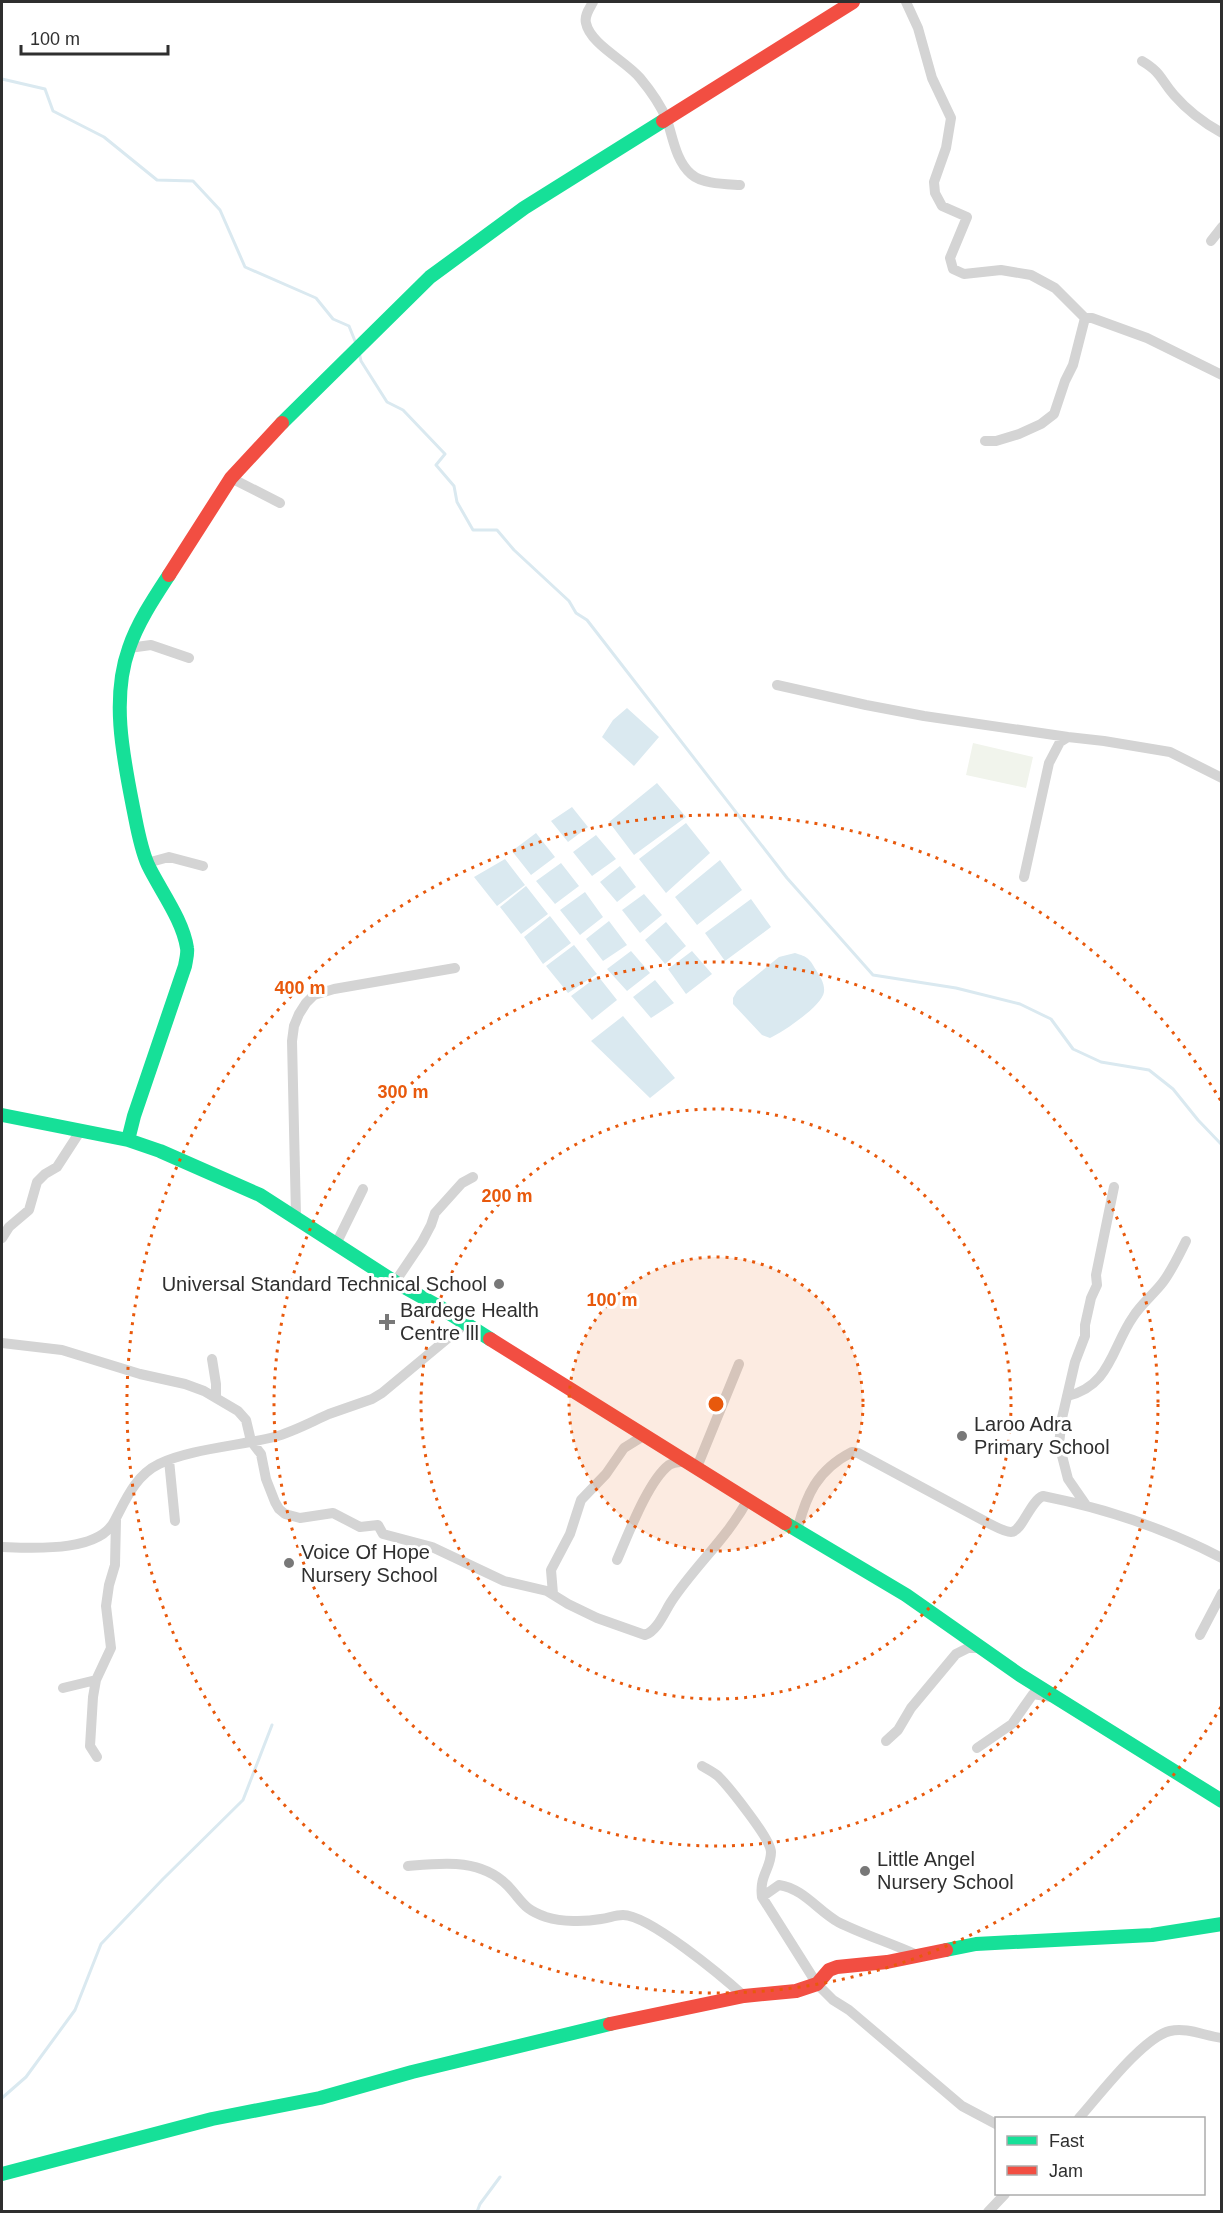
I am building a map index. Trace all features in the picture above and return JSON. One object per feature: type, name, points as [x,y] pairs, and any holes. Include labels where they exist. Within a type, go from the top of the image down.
[{"type":"street","points":[[593,2],[586,14],[588,28],[606,50],[621,59],[640,78],[666,118],[674,145],[690,174],[696,178],[717,183],[740,185]]},
{"type":"street","points":[[128,1140],[185,966],[187,948],[176,916],[147,863],[139,836],[125,764],[120,701],[123,672],[129,648],[152,602],[231,478],[321,383],[430,277],[524,208],[853,2]]},
{"type":"street","points":[[906,2],[921,37],[932,78],[951,118],[946,148],[934,182],[935,193],[942,207],[967,217],[952,251],[953,269],[964,274],[1001,270],[1031,275],[1055,288],[1084,318],[1092,318],[1147,338],[1221,375]]},
{"type":"street","points":[[1142,61],[1160,74],[1167,87],[1187,108],[1221,133]]},
{"type":"street","points":[[1210,241],[1221,227]]},
{"type":"street","points":[[985,441],[996,441],[1019,434],[1041,424],[1054,414],[1073,365],[1084,318]]},
{"type":"street","points":[[231,478],[280,503]]},
{"type":"street","points":[[129,648],[151,645],[189,658]]},
{"type":"street","points":[[777,685],[924,716],[1170,752],[1221,778]]},
{"type":"street","points":[[1024,877],[1049,763],[1060,742],[1068,737]]},
{"type":"street","points":[[147,863],[169,857],[203,866]]},
{"type":"street","points":[[296,1216],[292,1041],[294,1026],[306,1003],[314,995],[334,989],[455,968]]},
{"type":"street","points":[[2,1115],[128,1140],[160,1150],[260,1195],[296,1216],[395,1282],[692,1464],[747,1501],[906,1595],[1020,1675],[1221,1801]]},
{"type":"street","points":[[2,1238],[9,1227],[29,1210],[37,1182],[57,1167],[81,1130]]},
{"type":"street","points":[[395,1282],[422,1242],[435,1212],[462,1184],[473,1177]]},
{"type":"street","points":[[1086,1505],[1068,1479],[1059,1444],[1067,1395],[1075,1362],[1085,1335],[1084,1325],[1091,1298],[1097,1285],[1096,1275],[1114,1187]]},
{"type":"street","points":[[336,1244],[363,1190]]},
{"type":"street","points":[[1067,1395],[1086,1390],[1100,1377],[1116,1351],[1130,1321],[1162,1283],[1186,1241]]},
{"type":"street","points":[[2,1547],[69,1546],[98,1539],[116,1520],[125,1499],[135,1484],[157,1464],[275,1436],[372,1399],[465,1324]]},
{"type":"street","points":[[2,1343],[62,1350],[204,1391],[238,1411],[246,1420],[250,1441],[260,1451],[269,1488],[279,1509],[285,1514],[300,1518],[333,1513],[360,1527],[378,1525],[383,1534],[432,1547],[504,1581],[553,1593],[568,1604],[597,1618],[640,1633],[649,1634],[685,1582],[736,1522],[747,1501]]},
{"type":"street","points":[[212,1359],[216,1398]]},
{"type":"street","points":[[692,1464],[739,1364]]},
{"type":"street","points":[[553,1593],[551,1570],[570,1534],[581,1500],[606,1474],[624,1448],[645,1435]]},
{"type":"street","points":[[797,1531],[804,1502],[816,1481],[826,1470],[852,1452],[929,1490],[988,1523],[1012,1532],[1018,1529],[1034,1502],[1043,1496],[1086,1505],[1173,1535],[1221,1557]]},
{"type":"street","points":[[169,1460],[175,1521]]},
{"type":"street","points":[[617,1560],[642,1503],[653,1485],[670,1464],[692,1464]]},
{"type":"street","points":[[97,1757],[90,1746],[93,1697],[96,1680],[111,1648],[106,1606],[115,1565],[116,1520]]},
{"type":"street","points":[[1200,1635],[1221,1593]]},
{"type":"street","points":[[886,1741],[898,1730],[911,1708],[956,1654],[968,1648],[984,1648]]},
{"type":"street","points":[[63,1688],[96,1680]]},
{"type":"street","points":[[977,1748],[1012,1724],[1033,1694],[1058,1697]]},
{"type":"street","points":[[702,1766],[730,1789],[771,1846],[769,1863],[761,1880],[762,1897],[817,1984],[832,2000],[849,2010],[962,2106],[995,2123]]},
{"type":"street","points":[[408,1866],[441,1863],[482,1869],[506,1885],[524,1907],[552,1918],[599,1920],[615,1915],[629,1915],[674,1940],[744,1996]]},
{"type":"street","points":[[762,1897],[779,1885],[792,1888],[836,1920],[866,1935],[917,1955]]},
{"type":"street","points":[[2,2174],[212,2119],[320,2098],[412,2072],[584,2030],[744,1996],[796,1991],[817,1984],[829,1970],[837,1967],[887,1962],[975,1944],[1152,1935],[1221,1924]]},
{"type":"street","points":[[1080,2117],[1145,2046],[1162,2034],[1172,2030],[1189,2031],[1221,2038]]},
{"type":"street","points":[[988,2211],[1003,2195]]},
{"type":"shaded area","points":[[627,708],[659,737],[634,766],[602,737],[613,720]]},
{"type":"shaded area","points":[[973,743],[1033,757],[1026,788],[966,775]]},
{"type":"shaded area","points":[[657,783],[686,817],[634,855],[609,822]]},
{"type":"shaded area","points":[[572,807],[588,827],[568,842],[551,821]]},
{"type":"shaded area","points":[[686,823],[710,853],[666,893],[639,859]]},
{"type":"shaded area","points":[[536,833],[555,857],[531,875],[512,851]]},
{"type":"shaded area","points":[[596,835],[616,859],[592,876],[573,852]]},
{"type":"shaded area","points":[[505,859],[525,885],[497,906],[474,877]]},
{"type":"shaded area","points":[[720,860],[742,890],[697,925],[675,897]]},
{"type":"shaded area","points":[[561,863],[579,886],[555,904],[536,881]]},
{"type":"shaded area","points":[[620,866],[636,887],[617,902],[600,882]]},
{"type":"shaded area","points":[[526,886],[548,914],[521,934],[500,907]]},
{"type":"shaded area","points":[[585,892],[603,917],[580,935],[560,910]]},
{"type":"shaded area","points":[[644,894],[662,915],[640,933],[622,910]]},
{"type":"shaded area","points":[[751,899],[771,927],[725,961],[705,933]]},
{"type":"shaded area","points":[[550,916],[571,943],[543,964],[524,937]]},
{"type":"shaded area","points":[[609,921],[627,945],[603,961],[586,939]]},
{"type":"shaded area","points":[[666,922],[686,946],[665,964],[645,940]]},
{"type":"shaded area","points":[[574,945],[597,974],[568,993],[546,966]]},
{"type":"shaded area","points":[[631,951],[650,973],[627,991],[607,969]]},
{"type":"shaded area","points":[[692,951],[712,974],[686,994],[668,969]]},
{"type":"shaded area","points":[[795,953],[806,957],[812,963],[822,980],[824,992],[822,998],[809,1011],[770,1038],[762,1035],[733,1004],[733,998],[737,991],[779,957]]},
{"type":"shaded area","points":[[598,976],[617,1000],[592,1020],[571,996]]},
{"type":"shaded area","points":[[655,980],[674,1003],[651,1018],[633,997]]},
{"type":"shaded area","points":[[623,1016],[675,1078],[650,1098],[591,1041]]},
{"type":"waterway","points":[[2,79],[45,89],[53,111],[104,137],[157,180],[193,181],[220,210],[245,267],[316,298],[333,319],[349,326],[355,341]]},
{"type":"waterway","points":[[359,352],[361,361],[387,402],[403,410],[445,454],[436,465],[454,486],[457,502],[473,530],[497,530],[514,550],[569,601],[576,613],[587,620],[787,878],[873,975],[956,988],[1020,1004],[1051,1019],[1073,1049],[1101,1062],[1149,1070],[1173,1089],[1222,1145]]},
{"type":"waterway","points":[[2,2098],[26,2077],[75,2010],[101,1944],[243,1800],[272,1725]]},
{"type":"waterway","points":[[477,2212],[480,2204],[500,2177]]},
{"type":"traffic: fast","points":[[282,423],[430,277],[524,208],[663,121]]},
{"type":"traffic: fast","points":[[128,1140],[185,966],[187,952],[181,927],[143,851],[126,768],[120,707],[124,667],[129,648],[152,601],[169,575]]},
{"type":"traffic: fast","points":[[2,1115],[128,1140],[160,1151],[260,1195],[395,1282],[490,1339]]},
{"type":"traffic: fast","points":[[785,1523],[906,1595],[1020,1675],[1222,1801]]},
{"type":"traffic: fast","points":[[946,1950],[976,1944],[1152,1935],[1222,1924]]},
{"type":"traffic: fast","points":[[2,2174],[212,2119],[320,2098],[412,2072],[610,2024]]},
{"type":"traffic: jam","points":[[663,121],[853,2]]},
{"type":"traffic: jam","points":[[169,575],[231,478],[282,423]]},
{"type":"traffic: jam","points":[[490,1339],[785,1523]]},
{"type":"traffic: jam","points":[[610,2024],[744,1996],[796,1991],[817,1984],[829,1970],[837,1967],[887,1962],[946,1950]]},
{"type":"place","name":"Universal Standard Technical School","points":[[499,1284]]},
{"type":"place","name":"Bardege Health Centre lll","points":[[387,1322]]},
{"type":"place","name":"Laroo Adra Primary School","points":[[962,1436]]},
{"type":"place","name":"Voice Of Hope Nursery School","points":[[289,1563]]},
{"type":"place","name":"Little Angel Nursery School","points":[[865,1871]]}]
